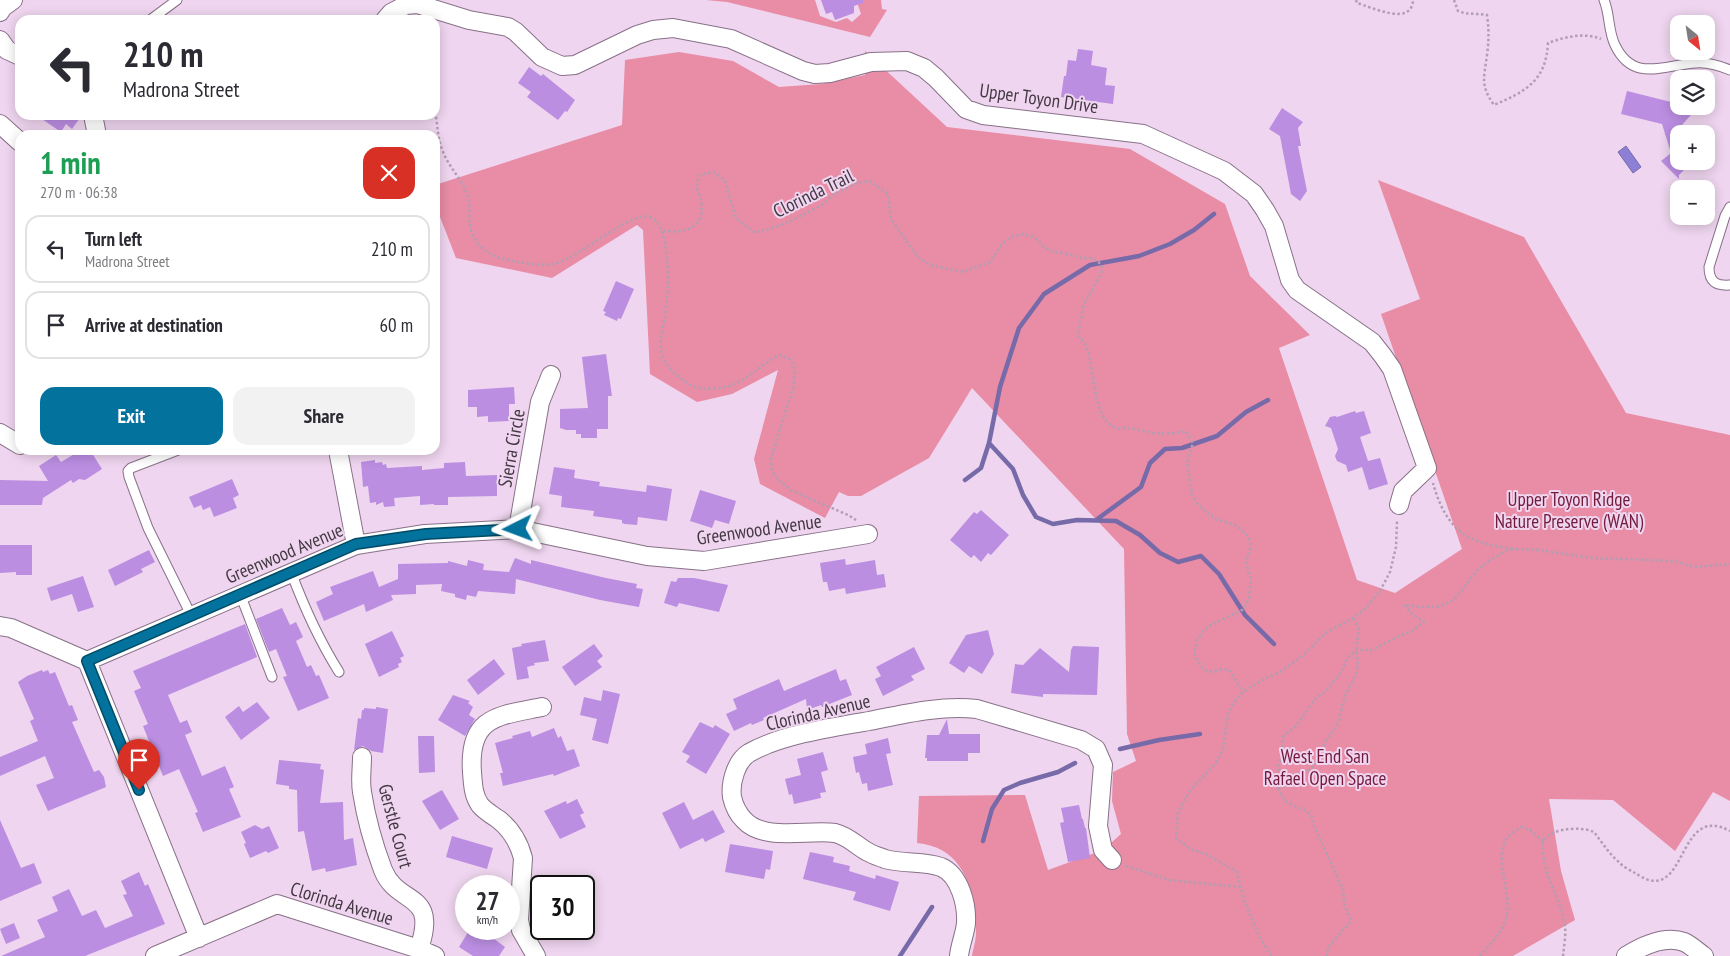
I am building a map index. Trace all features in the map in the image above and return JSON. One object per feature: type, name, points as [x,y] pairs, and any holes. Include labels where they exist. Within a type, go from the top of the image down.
[{"type":"street","points":[[0,12],[2,8],[13,0]]},
{"type":"street","name":"Upper Toyon Drive","points":[[389,15],[406,5],[417,4],[469,20],[508,27],[516,32],[542,57],[562,66],[575,65],[637,35],[653,30],[673,28],[731,39],[803,71],[815,74],[830,73],[870,62],[907,61],[924,68],[966,109],[983,114],[1143,134],[1224,171],[1254,194],[1274,226],[1290,280],[1298,290],[1367,339],[1392,369],[1427,468]]},
{"type":"street","points":[[0,124],[15,138]]},
{"type":"street","name":"Sierra Circle","points":[[518,529],[540,402],[551,375]]},
{"type":"street","points":[[0,433],[15,442]]},
{"type":"street","points":[[339,455],[356,544]]},
{"type":"street","points":[[1399,505],[1403,491],[1427,468]]},
{"type":"street","name":"Greenwood Avenue","points":[[87,661],[356,544],[426,534],[518,529],[647,556],[704,561],[868,534]]},
{"type":"street","points":[[0,626],[11,628],[87,661],[199,938]]},
{"type":"street","points":[[536,956],[521,930],[519,920],[523,858],[520,848],[506,827],[479,804],[474,795],[471,756],[474,741],[481,728],[492,719],[502,715],[542,707]]},
{"type":"street","name":"Clorinda Avenue","points":[[959,956],[966,923],[962,892],[954,879],[942,867],[888,860],[868,852],[852,840],[836,833],[775,832],[756,829],[737,812],[732,796],[734,777],[740,762],[747,754],[770,744],[819,730],[918,712],[959,707],[977,708],[1081,740],[1096,750],[1103,765],[1098,826],[1103,850],[1112,860]]},
{"type":"street","name":"Gerstle Court","points":[[362,757],[362,790],[377,853],[384,872],[393,887],[415,900],[425,919],[424,934],[427,952]]},
{"type":"street","name":"Clorinda Avenue","points":[[155,956],[277,904],[427,952]]},
{"type":"street","points":[[1626,956],[1639,948],[1662,940],[1683,942],[1704,956]]},
{"type":"lane","points":[[157,15],[177,0]]},
{"type":"lane","points":[[1604,0],[1614,43],[1623,59],[1635,67],[1649,69],[1698,62],[1730,70]]},
{"type":"lane","points":[[1730,207],[1723,222],[1709,267],[1709,274],[1713,282],[1719,286],[1730,285]]},
{"type":"lane","points":[[165,455],[131,468],[128,471],[129,478],[148,528],[191,615]]},
{"type":"lane","points":[[291,572],[304,607],[322,646],[339,672]]},
{"type":"lane","points":[[240,594],[272,677]]},
{"type":"path","points":[[1356,0],[1357,3],[1394,15],[1402,15],[1410,10],[1413,0]]},
{"type":"path","points":[[1454,0],[1458,11],[1467,14],[1478,13],[1487,15],[1489,28],[1487,58],[1483,73],[1488,96],[1494,105],[1507,100],[1533,84],[1541,72],[1547,57],[1548,43],[1562,38],[1581,35],[1596,37],[1614,43]]},
{"type":"path","points":[[440,143],[442,150],[464,187],[469,202],[468,221],[475,239],[486,252],[501,258],[517,262],[555,264],[582,251],[607,233],[645,217],[651,217],[663,230],[669,275],[661,344],[662,355],[673,372],[689,386],[707,390],[730,385],[780,355],[790,359],[795,369],[793,388],[771,458],[772,471],[778,480],[792,492],[848,515],[863,524],[868,534]]},
{"type":"path","name":"Clorinda Trail","points":[[663,230],[680,231],[690,227],[700,219],[703,208],[696,186],[700,175],[714,172],[725,181],[736,218],[755,234],[787,223],[822,205],[834,194],[858,183],[870,182],[888,194],[891,219],[919,258],[930,265],[963,272],[972,269],[990,262],[1002,244],[1011,237],[1022,234],[1034,237],[1044,247],[1051,250],[1098,261],[1102,267],[1101,274],[1084,304],[1078,335],[1086,346],[1095,392],[1100,409],[1107,422],[1118,429],[1126,428],[1169,435],[1186,431],[1193,443],[1187,462],[1192,495],[1198,505],[1215,519],[1234,526],[1248,536],[1251,545],[1246,562],[1251,580],[1249,599],[1242,610],[1204,630],[1197,640],[1194,653],[1205,670],[1212,672],[1222,669],[1229,670],[1243,692]]},
{"type":"path","points":[[1427,468],[1445,514],[1458,530],[1479,542],[1512,549],[1539,550],[1592,558],[1673,561],[1695,567],[1730,564]]},
{"type":"path","points":[[1271,956],[1256,932],[1240,887],[1237,872],[1206,854],[1190,850],[1176,838],[1178,812],[1191,789],[1216,763],[1223,749],[1228,714],[1234,702],[1243,692],[1262,680],[1280,672],[1301,657],[1327,632],[1364,610],[1380,591],[1390,572],[1396,547],[1396,524],[1399,505]]},
{"type":"path","points":[[1326,956],[1329,946],[1351,921],[1344,904],[1343,889],[1314,826],[1311,815],[1286,802],[1278,789],[1281,777],[1278,765],[1283,755],[1283,737],[1296,726],[1315,700],[1325,692],[1342,671],[1347,658],[1356,650],[1372,650],[1417,628],[1424,622],[1411,613],[1404,605],[1434,607],[1444,605],[1455,597],[1476,572],[1491,558],[1512,549]]},
{"type":"path","points":[[1278,789],[1292,783],[1314,766],[1327,738],[1334,731],[1339,721],[1345,696],[1356,674],[1358,664],[1356,650],[1358,630],[1353,618]]},
{"type":"path","points":[[1563,956],[1565,921],[1546,871],[1542,854],[1543,841],[1550,834],[1561,830],[1588,830],[1594,832],[1619,863],[1648,880],[1658,881],[1674,868],[1695,833],[1702,827],[1712,824],[1730,831]]},
{"type":"path","points":[[1480,956],[1500,932],[1507,912],[1502,850],[1507,839],[1513,831],[1522,827],[1530,830],[1543,841]]},
{"type":"path","points":[[1112,860],[1140,872],[1170,880],[1240,887]]},
{"type":"green space","points":[[706,0],[815,0],[820,16],[836,22],[847,18],[852,22],[861,14],[858,0],[881,0],[882,9],[887,10],[870,37],[727,2]]},
{"type":"green space","name":"West End San Rafael Open Space","points":[[865,51],[947,127],[1130,149],[1225,204],[1250,276],[1310,335],[1279,348],[1357,580],[1395,593],[1462,549],[1381,314],[1420,299],[1378,180],[1524,237],[1626,413],[1730,435],[1730,801],[1713,792],[1675,851],[1613,800],[1549,799],[1561,871],[1575,920],[1513,956],[972,956],[976,931],[969,888],[965,876],[952,857],[931,846],[917,843],[919,796],[1025,795],[1048,870],[1103,850],[1121,834],[1112,801],[1113,772],[1136,761],[1127,734],[1124,549],[972,388],[929,458],[861,496],[848,496],[839,492],[825,518],[760,484],[754,459],[778,370],[732,394],[697,402],[650,374],[643,230],[637,225],[552,278],[456,258],[440,217],[440,183],[622,125],[625,60],[679,52],[733,61],[779,87],[821,84],[865,75]]},
{"type":"shaded area","points":[[1626,146],[1641,167],[1633,173],[1618,152]]},
{"type":"building","points":[[821,0],[863,0],[863,3],[854,6],[854,13],[835,20],[832,12],[826,14]]},
{"type":"building","points":[[1078,49],[1093,51],[1091,65],[1107,68],[1105,85],[1115,86],[1113,104],[1061,97],[1068,60],[1076,61]]},
{"type":"building","points":[[529,67],[541,76],[543,74],[575,100],[567,112],[565,111],[558,120],[527,97],[531,92],[518,83]]},
{"type":"building","points":[[1627,91],[1670,102],[1670,115],[1691,115],[1682,125],[1670,125],[1670,150],[1662,124],[1621,114]]},
{"type":"building","points":[[1282,108],[1303,122],[1298,128],[1301,146],[1298,146],[1307,191],[1300,201],[1291,194],[1280,136],[1269,129]]},
{"type":"building","points":[[43,120],[78,120],[72,129],[66,124],[62,130],[58,130]]},
{"type":"building","points":[[1670,154],[1670,170],[1661,161]]},
{"type":"building","points":[[1670,170],[1684,170],[1679,175],[1679,179]]},
{"type":"building","points":[[616,281],[634,289],[621,319],[618,318],[617,321],[604,315],[606,312],[603,311]]},
{"type":"building","points":[[606,354],[612,396],[608,396],[608,429],[597,429],[597,438],[581,438],[581,434],[576,434],[576,430],[560,428],[560,409],[588,408],[582,357]]},
{"type":"building","points":[[514,387],[515,404],[509,404],[509,421],[488,422],[488,416],[477,417],[477,407],[468,407],[468,390]]},
{"type":"building","points":[[1355,411],[1356,413],[1364,411],[1371,433],[1360,437],[1368,461],[1380,458],[1388,484],[1369,490],[1362,467],[1348,472],[1346,465],[1337,461],[1335,456],[1338,449],[1331,428],[1325,426],[1330,417],[1337,417]]},
{"type":"building","points":[[56,455],[61,462],[73,455],[93,455],[102,469],[85,480],[79,479],[73,483],[71,480],[43,498],[42,505],[0,505],[0,480],[48,481],[39,466]]},
{"type":"building","points":[[375,460],[375,463],[382,462],[383,465],[386,464],[387,468],[422,466],[422,470],[444,468],[444,463],[465,462],[466,476],[497,475],[497,496],[448,497],[448,505],[420,505],[420,496],[394,498],[395,506],[384,507],[383,502],[376,505],[376,502],[370,503],[368,486],[363,487],[361,462]]},
{"type":"building","points":[[554,467],[575,470],[574,478],[600,482],[599,486],[646,492],[647,485],[672,489],[667,521],[638,517],[637,525],[625,524],[622,523],[622,520],[593,516],[594,511],[561,507],[562,496],[549,494]]},
{"type":"building","points":[[232,479],[239,495],[233,498],[237,508],[214,517],[210,507],[203,510],[201,505],[194,508],[189,497]]},
{"type":"building","points":[[700,490],[736,501],[729,524],[715,520],[712,528],[690,521]]},
{"type":"building","points":[[981,510],[1009,535],[991,555],[988,553],[981,562],[974,555],[971,558],[950,540],[974,512],[977,514]]},
{"type":"building","points":[[0,545],[32,545],[32,575],[16,575],[16,572],[0,573]]},
{"type":"building","points":[[149,550],[155,562],[141,569],[143,572],[115,586],[108,570]]},
{"type":"building","points":[[515,558],[531,564],[531,560],[637,584],[636,588],[643,589],[639,607],[600,600],[516,579],[515,594],[478,591],[476,597],[467,595],[466,600],[455,597],[455,594],[441,591],[442,584],[416,585],[416,594],[391,595],[393,600],[366,612],[364,604],[324,621],[316,602],[333,594],[330,587],[373,571],[379,587],[398,579],[398,564],[448,563],[448,561],[467,566],[468,560],[484,564],[483,570],[509,572]]},
{"type":"building","points":[[845,559],[846,565],[875,560],[877,575],[884,574],[886,587],[846,594],[845,588],[829,591],[827,582],[823,582],[820,563]]},
{"type":"building","points":[[83,576],[94,607],[78,612],[72,594],[51,601],[47,588]]},
{"type":"building","points":[[678,578],[694,578],[728,585],[719,612],[679,603],[677,607],[664,603],[671,581],[676,582]]},
{"type":"building","points":[[282,608],[290,625],[296,622],[303,637],[296,641],[307,667],[311,665],[316,676],[319,675],[329,698],[298,711],[283,677],[287,676],[276,649],[269,652],[256,619]]},
{"type":"building","points":[[245,624],[257,657],[168,695],[180,723],[187,720],[192,732],[185,735],[202,776],[225,766],[234,787],[229,789],[241,817],[203,832],[195,813],[198,812],[179,769],[163,776],[143,726],[148,724],[134,691],[141,688],[133,671]]},
{"type":"building","points":[[988,630],[994,654],[982,674],[969,666],[964,673],[949,663],[966,635]]},
{"type":"building","points":[[392,631],[404,656],[400,658],[402,662],[398,664],[399,667],[379,677],[365,644]]},
{"type":"building","points":[[545,640],[549,661],[534,663],[535,665],[527,667],[529,678],[517,680],[512,648],[522,646],[521,644]]},
{"type":"building","points":[[594,644],[603,656],[597,661],[602,667],[575,686],[562,667]]},
{"type":"building","points":[[1073,646],[1099,647],[1097,695],[1043,694],[1043,697],[1011,693],[1015,664],[1023,665],[1040,648],[1069,672]]},
{"type":"building","points":[[914,647],[925,669],[911,676],[914,680],[883,696],[875,679],[881,676],[876,667]]},
{"type":"building","points":[[494,659],[505,674],[478,695],[467,680]]},
{"type":"building","points":[[836,669],[840,681],[846,679],[852,695],[822,707],[821,705],[807,710],[806,699],[763,718],[764,720],[752,725],[751,723],[734,731],[726,714],[737,709],[733,699],[779,679],[784,691]]},
{"type":"building","points":[[42,670],[43,672],[48,670],[50,674],[55,672],[69,706],[72,705],[78,720],[72,722],[94,772],[99,770],[104,777],[106,787],[48,811],[36,785],[54,778],[45,756],[0,776],[0,757],[38,741],[30,721],[34,719],[18,682]]},
{"type":"building","points":[[603,690],[620,694],[608,744],[592,740],[597,719],[580,715],[584,697],[601,701]]},
{"type":"building","points":[[453,695],[470,701],[468,703],[473,707],[469,715],[475,719],[465,736],[438,720]]},
{"type":"building","points":[[257,702],[270,718],[241,740],[225,717],[239,706],[243,712]]},
{"type":"building","points":[[376,707],[388,709],[383,753],[371,751],[363,746],[354,750],[358,718],[361,719],[362,710],[364,708],[376,709]]},
{"type":"building","points":[[947,719],[949,734],[980,734],[980,753],[968,753],[968,761],[927,761],[927,758],[925,758],[927,735],[939,735]]},
{"type":"building","points":[[700,722],[713,728],[715,725],[730,734],[706,774],[686,762],[690,756],[682,752]]},
{"type":"building","points":[[554,728],[558,738],[561,736],[567,751],[574,749],[580,766],[554,776],[553,774],[503,786],[500,773],[503,773],[495,743],[530,731],[532,737]]},
{"type":"building","points":[[418,736],[434,736],[435,772],[419,773]]},
{"type":"building","points":[[888,738],[891,753],[886,754],[893,785],[868,791],[867,783],[862,784],[859,772],[856,773],[853,757],[867,754],[865,744]]},
{"type":"building","points":[[823,752],[828,770],[821,772],[826,792],[820,793],[821,798],[794,804],[792,794],[789,795],[785,779],[801,775],[797,759]]},
{"type":"building","points":[[279,760],[321,764],[320,769],[324,770],[320,803],[343,802],[344,840],[353,838],[357,865],[326,872],[325,868],[312,871],[304,831],[298,832],[297,790],[289,789],[289,786],[276,784]]},
{"type":"building","points":[[442,790],[459,819],[440,830],[422,801]]},
{"type":"building","points":[[577,799],[584,813],[580,815],[586,827],[560,839],[544,811],[566,801],[567,804]]},
{"type":"building","points":[[684,802],[693,820],[713,810],[725,832],[705,842],[703,838],[680,849],[662,813]]},
{"type":"building","points":[[1079,805],[1086,828],[1090,858],[1068,862],[1060,823],[1064,822],[1061,808]]},
{"type":"building","points":[[0,820],[21,868],[34,863],[42,883],[0,901]]},
{"type":"building","points":[[255,825],[262,829],[269,826],[279,848],[250,858],[241,832]]},
{"type":"building","points":[[452,836],[493,848],[487,869],[446,857]]},
{"type":"building","points":[[730,844],[773,851],[770,870],[766,869],[764,879],[725,872]]},
{"type":"building","points":[[810,852],[834,857],[833,862],[850,866],[849,871],[875,879],[876,875],[899,882],[890,911],[853,900],[856,892],[803,879]]},
{"type":"building","points":[[139,872],[145,886],[148,884],[165,924],[85,956],[1,956],[45,937],[37,920],[58,911],[52,897],[69,889],[82,916],[96,910],[105,928],[133,916],[123,895],[127,894],[121,881]]},
{"type":"building","points":[[14,923],[20,938],[6,944],[0,929]]},
{"type":"building","points":[[463,940],[496,940],[505,947],[499,956],[473,956],[459,947]]},
{"type":"waterway","points":[[965,480],[981,468],[989,443],[1000,387],[1019,328],[1044,294],[1090,265],[1139,256],[1170,244],[1194,230],[1214,214]]},
{"type":"waterway","points":[[1096,520],[1141,487],[1150,463],[1165,449],[1182,448],[1217,436],[1246,412],[1268,400]]},
{"type":"waterway","points":[[989,443],[1013,469],[1023,495],[1036,517],[1053,524],[1077,520],[1116,521],[1140,535],[1160,553],[1178,562],[1201,556],[1219,574],[1245,615],[1274,644]]},
{"type":"waterway","points":[[1120,749],[1159,740],[1200,734]]},
{"type":"waterway","points":[[983,841],[992,809],[1004,790],[1020,783],[1058,772],[1075,763]]},
{"type":"waterway","points":[[900,956],[932,907]]},
{"type":"route","points":[[139,790],[87,661],[356,544],[426,534],[518,529]]},
{"type":"park label","name":"Upper Toyon Ridge Nature Preserve (WAN)","points":[[1569,510]]}]
